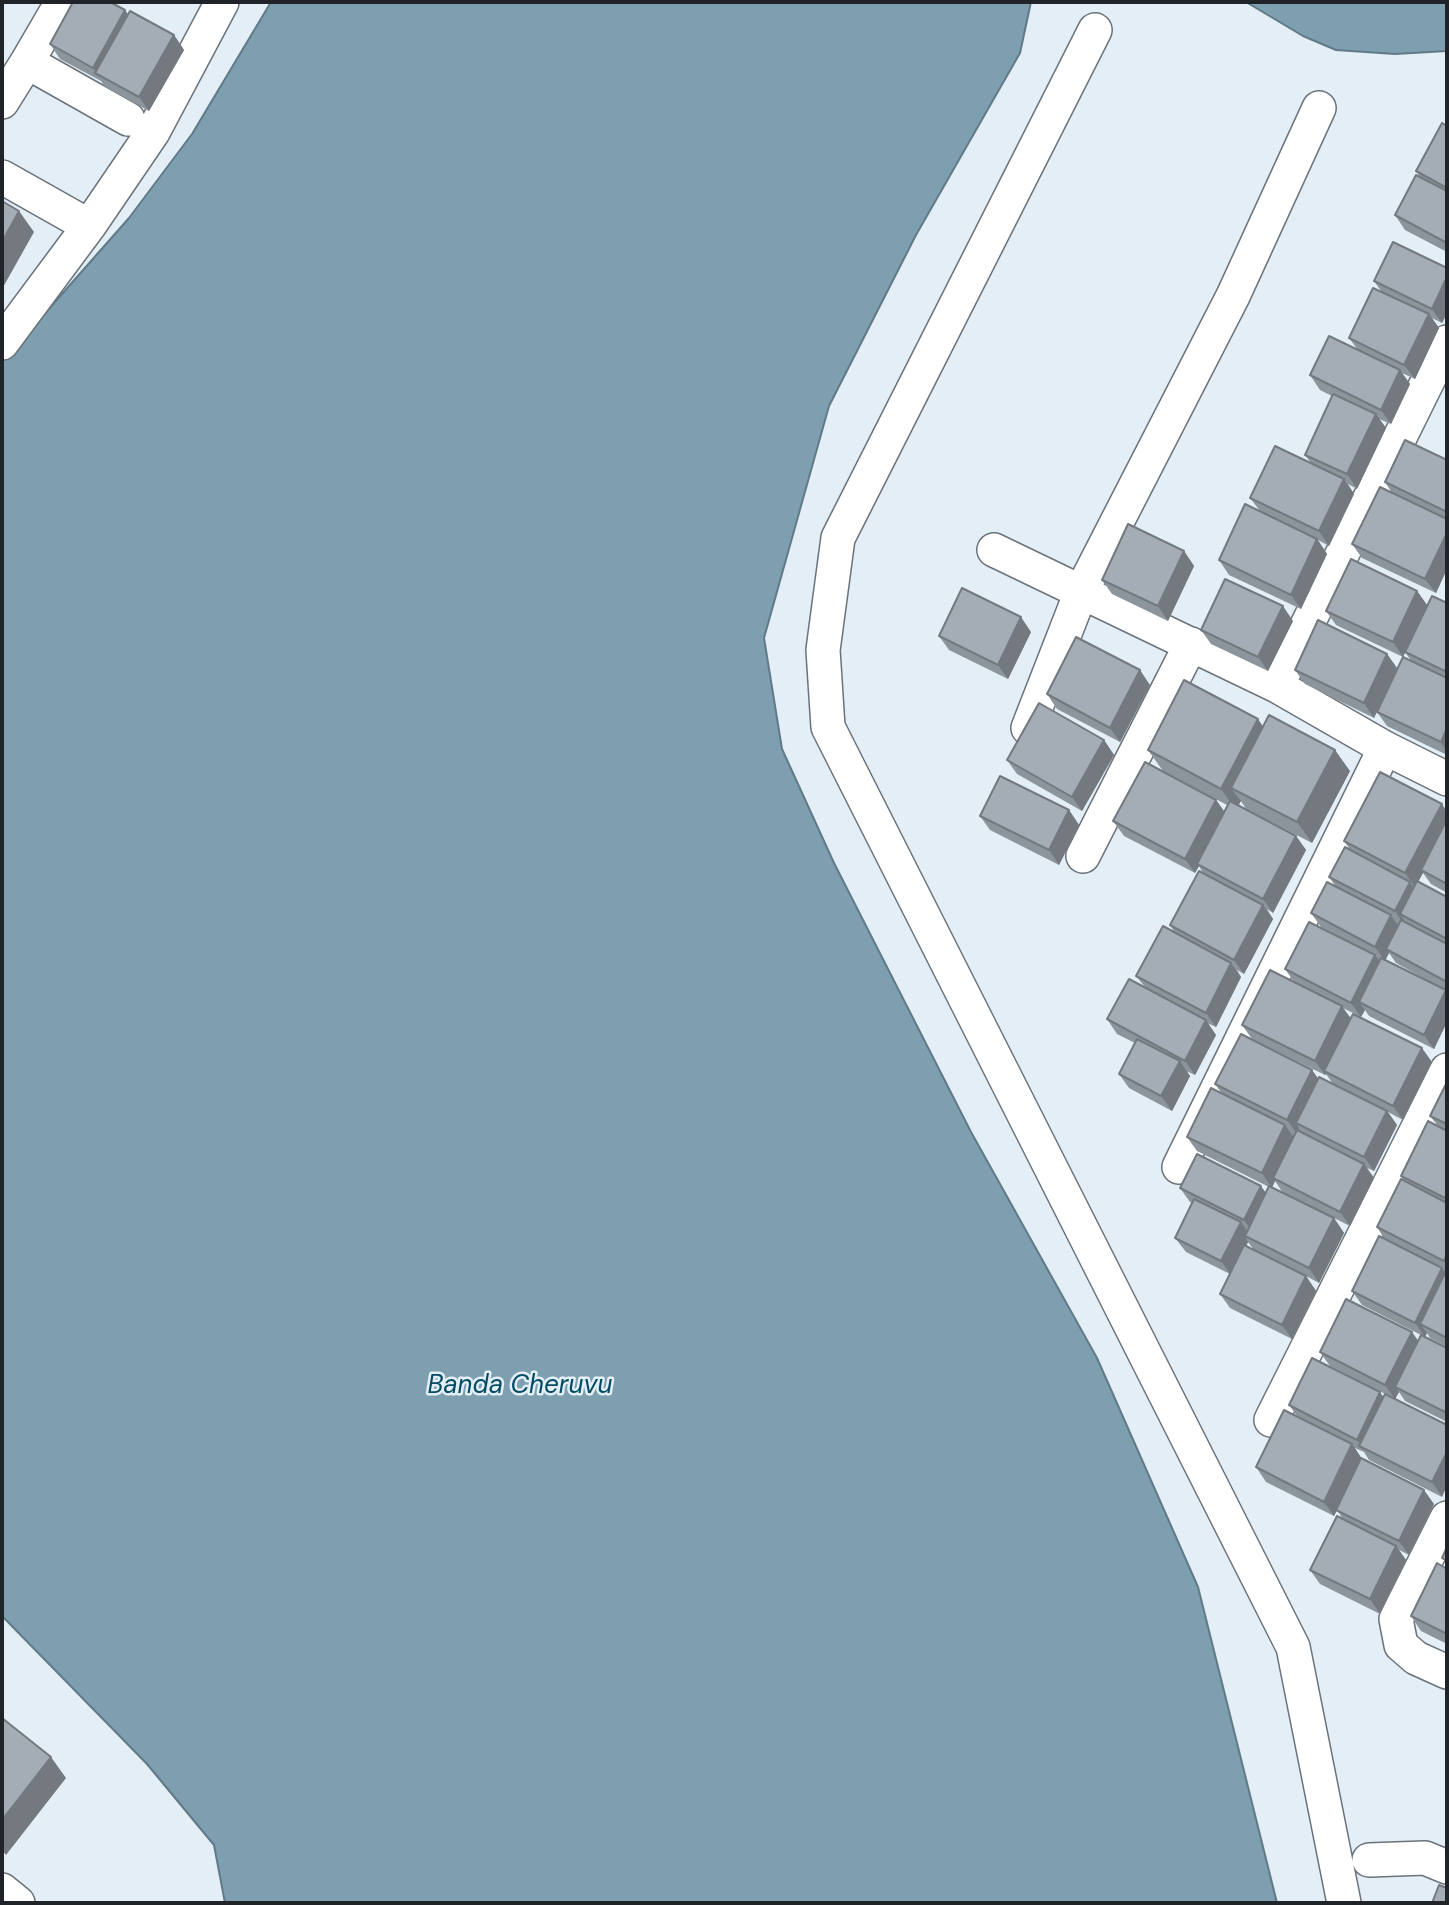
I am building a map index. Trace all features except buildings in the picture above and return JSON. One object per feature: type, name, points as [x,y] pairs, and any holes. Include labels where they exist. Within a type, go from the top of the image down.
[{"type":"street","points":[[2,102],[62,2]]},
{"type":"street","points":[[2,344],[89,226],[153,132],[222,2]]},
{"type":"street","points":[[1094,30],[838,538],[823,650],[828,727],[1293,1647],[1345,1903]]},
{"type":"street","points":[[27,62],[128,119]]},
{"type":"street","points":[[1028,728],[1081,592],[1233,296],[1319,107]]},
{"type":"street","points":[[2,177],[89,226]]},
{"type":"street","points":[[1277,685],[1447,342]]},
{"type":"street","points":[[994,550],[1277,685],[1385,748],[1447,779]]},
{"type":"street","points":[[1083,856],[1191,644]]},
{"type":"street","points":[[1179,1167],[1385,748]]},
{"type":"street","points":[[1271,1420],[1447,1070]]},
{"type":"street","points":[[1447,1518],[1396,1619],[1401,1645],[1416,1658],[1447,1672]]},
{"type":"street","points":[[1368,1860],[1425,1858],[1447,1867]]},
{"type":"street","points":[[2,1890],[18,1903]]},
{"type":"water","name":"Banda Cheruvu","points":[[271,2],[1031,2],[1020,53],[916,235],[829,406],[764,638],[782,749],[834,863],[971,1132],[1097,1358],[1198,1587],[1277,1903],[225,1903],[214,1845],[147,1764],[2,1616],[2,362],[129,218],[192,134]]},
{"type":"water","points":[[1246,2],[1447,2],[1447,51],[1395,54],[1336,50],[1303,36]]}]
